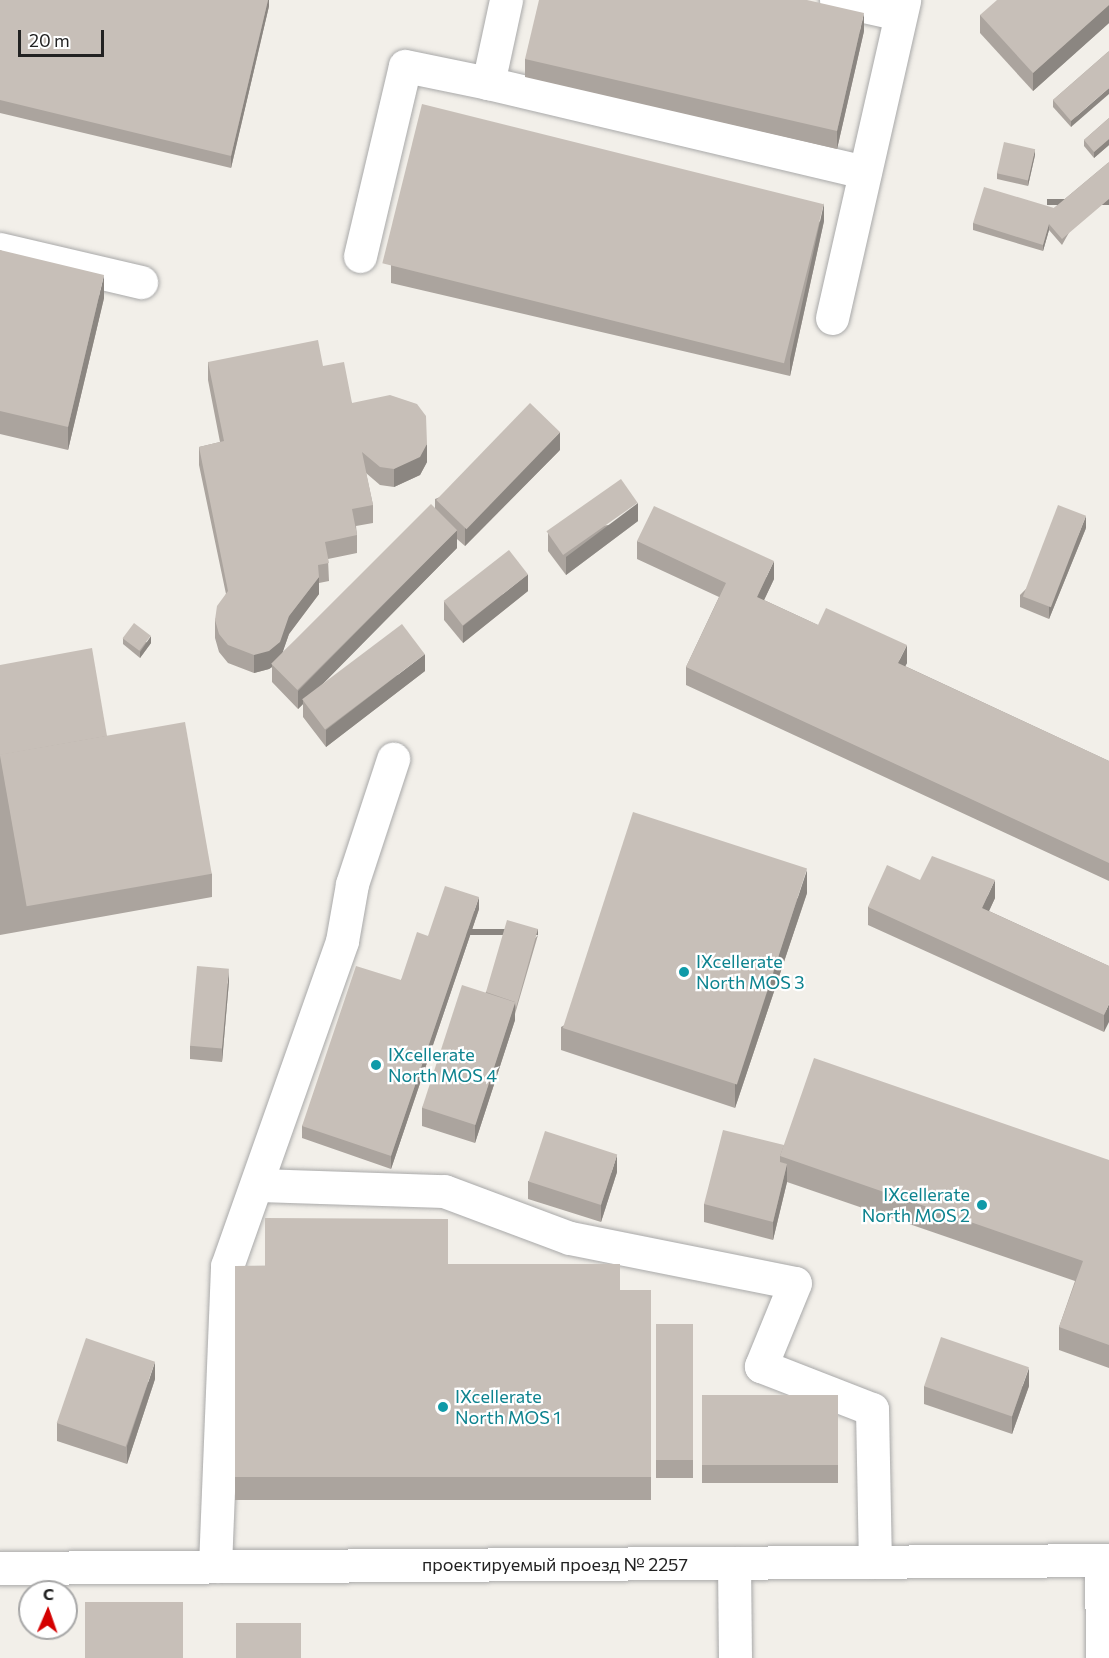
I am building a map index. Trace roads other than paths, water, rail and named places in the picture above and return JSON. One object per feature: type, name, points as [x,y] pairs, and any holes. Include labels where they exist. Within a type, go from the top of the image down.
[{"type":"street","points":[[488,83],[506,0]]},
{"type":"street","points":[[832,318],[902,7],[836,0]]},
{"type":"street","points":[[360,256],[405,66],[488,83],[865,172]]},
{"type":"street","points":[[0,249],[141,282]]},
{"type":"street","points":[[215,1566],[227,1266],[258,1185],[342,941],[352,884],[393,759]]},
{"type":"street","points":[[258,1185],[444,1191],[570,1238],[795,1282],[761,1366],[872,1409],[874,1562]]},
{"type":"street","points":[[1102,1658],[1105,1560]]},
{"type":"street","name":"проектируемый проезд № 2257","points":[[0,1568],[1105,1560]]},
{"type":"street","points":[[734,1563],[735,1658]]},
{"type":"place","name":"IXcellerate North MOS 3","points":[[684,972]]},
{"type":"place","name":"IXcellerate North MOS 4","points":[[376,1065]]},
{"type":"place","name":"IXcellerate North MOS 2","points":[[982,1205]]},
{"type":"place","name":"IXcellerate North MOS 1","points":[[443,1407]]}]
